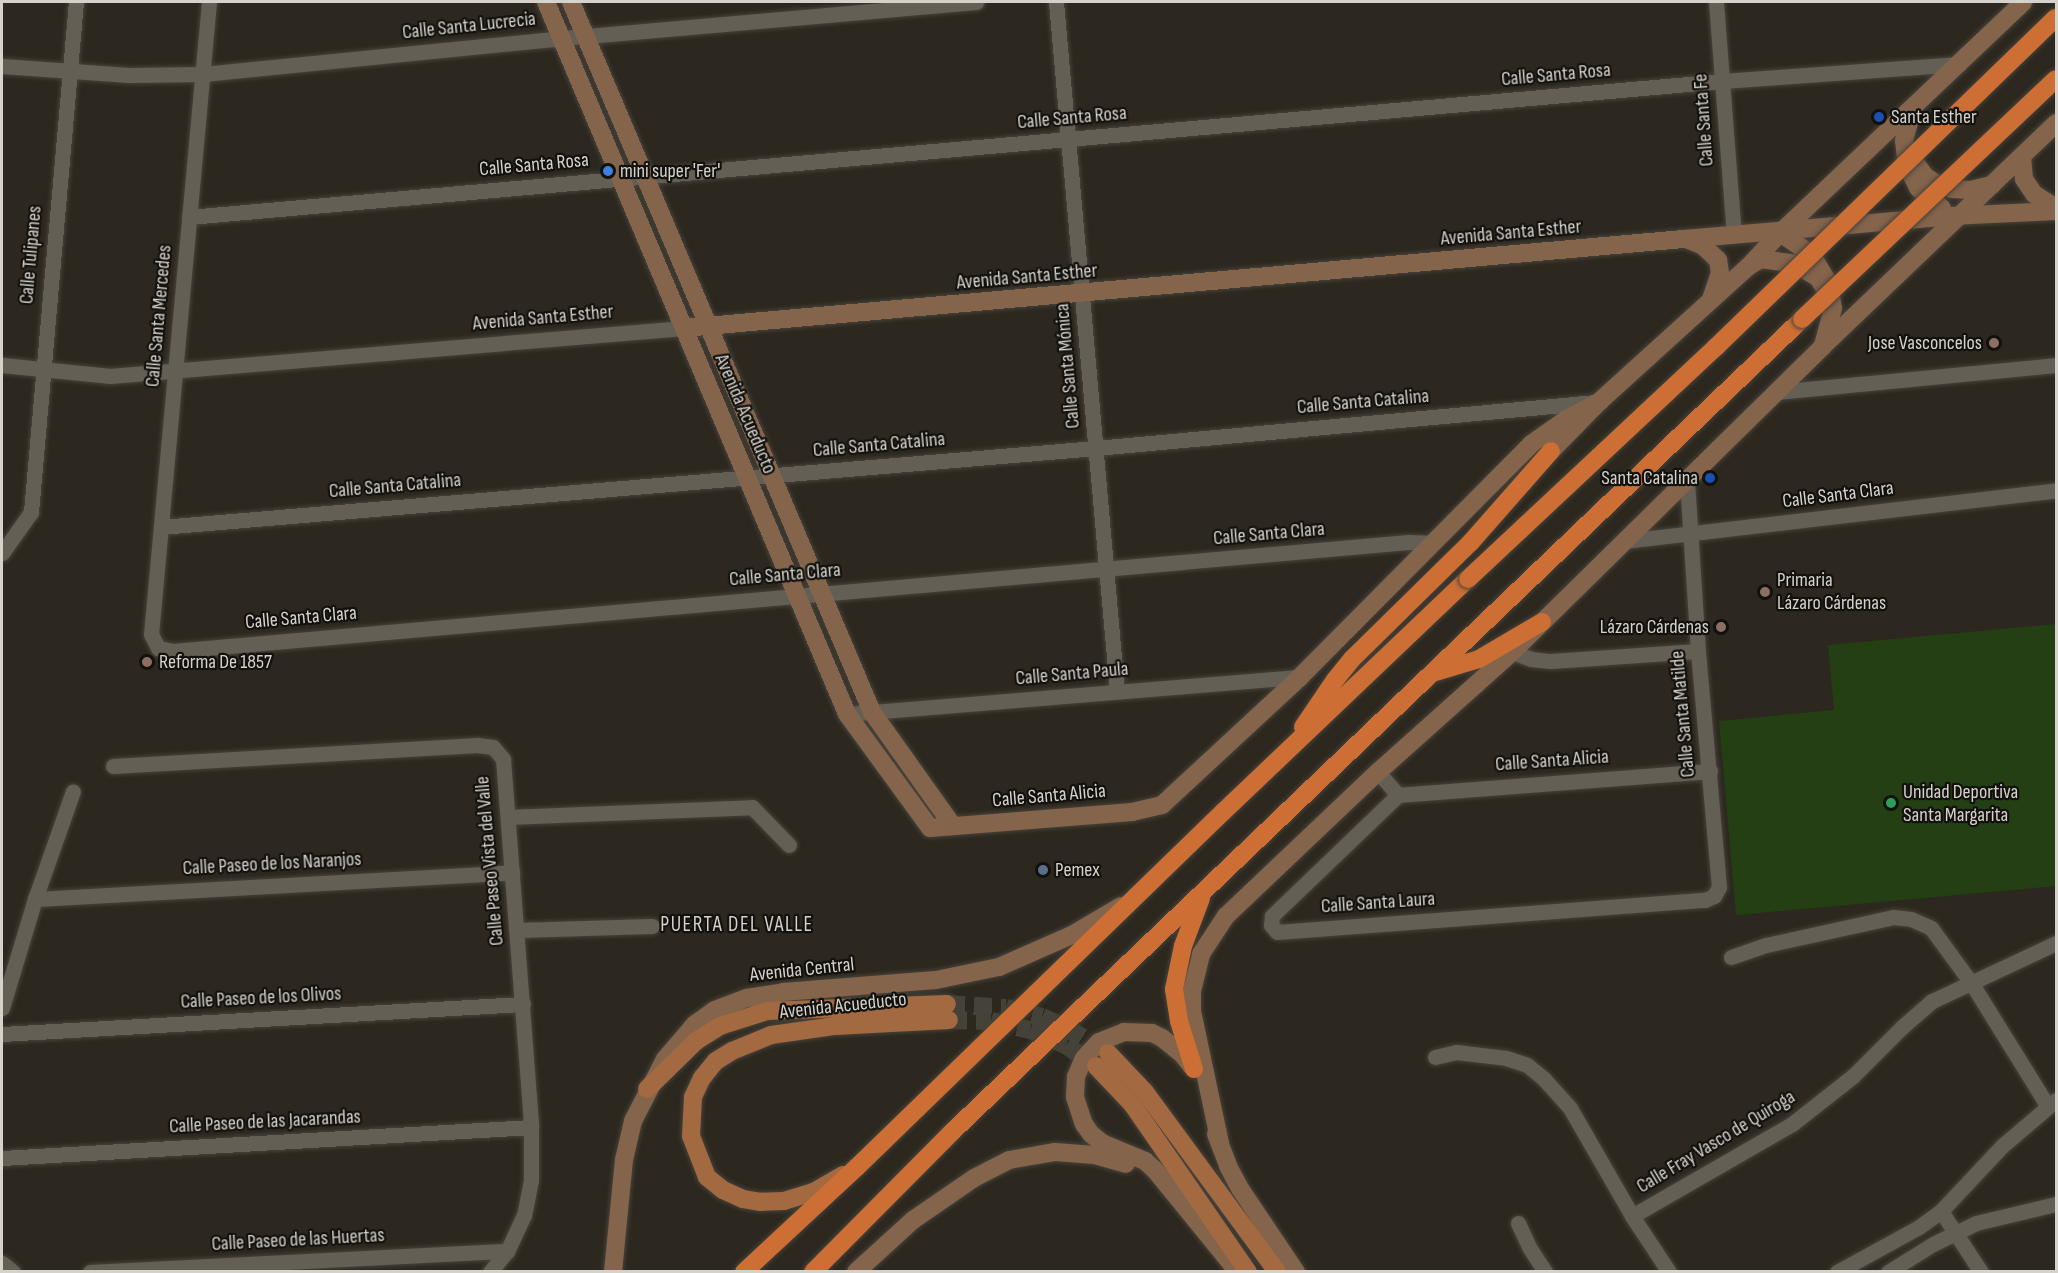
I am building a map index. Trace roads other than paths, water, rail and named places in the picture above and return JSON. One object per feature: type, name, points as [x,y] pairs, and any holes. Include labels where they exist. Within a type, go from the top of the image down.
[{"type":"highway","points":[[744,1272],[857,1167],[1468,579],[1716,347],[2056,18]]},
{"type":"highway","points":[[813,1272],[890,1194],[1495,612],[2056,78]]},
{"type":"highway","points":[[1286,754],[1335,680],[1352,659],[1472,542],[1551,451]]},
{"type":"highway","points":[[1434,673],[1479,659],[1542,622]]},
{"type":"highway","points":[[1194,1069],[1179,1021],[1174,989],[1183,946],[1202,894]]},
{"type":"highway","points":[[830,1272],[890,1194]]},
{"type":"main road","name":"Avenida Acueducto","points":[[546,2],[847,714],[930,828]]},
{"type":"main road","name":"Avenida Acueducto","points":[[571,2],[872,712],[953,826]]},
{"type":"main road","points":[[1551,451],[1600,401],[1748,267],[1780,233],[2023,2]]},
{"type":"main road","points":[[1915,106],[1905,129],[1904,148],[1907,166],[1918,188],[1936,205],[1960,216]]},
{"type":"main road","points":[[1220,1143],[1192,1011],[1192,991],[1202,954],[1211,936],[1240,902],[1378,772],[1512,652],[1823,346],[2056,123]]},
{"type":"main road","points":[[1904,148],[1926,177],[1937,184],[1952,189],[1970,190],[1992,185]]},
{"type":"main road","points":[[2022,156],[2025,179],[2034,195],[2056,209]]},
{"type":"main road","name":"Avenida Santa Esther","points":[[684,328],[1082,295],[1684,239],[2056,209]]},
{"type":"main road","points":[[1780,233],[1802,246],[1819,263],[1829,284],[1832,301],[1831,320],[1823,346]]},
{"type":"main road","points":[[1684,239],[1703,246],[1718,260],[1720,273],[1710,302]]},
{"type":"main road","points":[[1748,267],[1761,259],[1795,264],[1818,278],[1832,301]]},
{"type":"main road","points":[[1300,677],[1388,591],[1431,543],[1531,444],[1565,420],[1600,401]]},
{"type":"main road","name":"Calle Santa Alicia","points":[[930,828],[1132,812],[1152,808],[1168,799],[1300,677]]},
{"type":"main road","name":"Avenida Central","points":[[613,1272],[624,1160],[633,1120],[647,1089],[678,1041],[695,1024],[716,1010],[747,998],[783,992],[936,980],[999,967],[1072,935],[1134,898]]},
{"type":"main road","name":"Avenida Acueducto","points":[[647,1089],[696,1041],[720,1026],[759,1014],[802,1009],[948,1012],[771,1035],[732,1051],[716,1061],[702,1078],[693,1097],[691,1136],[707,1177],[723,1190],[743,1199],[761,1202],[784,1201],[813,1192],[857,1167]]},
{"type":"main road","points":[[1238,1272],[1182,1200],[1145,1161],[1102,1143],[1091,1134],[1078,1111],[1074,1086],[1079,1067],[1090,1050],[1110,1035],[1124,1032],[1152,1034],[1162,1038],[1182,1054],[1194,1069],[1220,1143],[1241,1190],[1296,1272]]},
{"type":"main road","points":[[1248,1272],[1102,1059],[1145,1092],[1277,1272]]},
{"type":"main road","points":[[856,1272],[913,1220],[995,1166],[1023,1156],[1055,1152],[1110,1159],[1145,1172],[1182,1200]]},
{"type":"street","name":"Calle Tulipanes","points":[[2,553],[31,512],[76,2]]},
{"type":"street","name":"Calle Santa Mercedes","points":[[151,634],[210,2]]},
{"type":"street","name":"Calle Santa Lucrecia","points":[[2,66],[69,73],[203,74],[561,38],[977,2]]},
{"type":"street","name":"Calle Santa Mónica","points":[[1056,2],[1117,691]]},
{"type":"street","name":"Calle Santa Fe","points":[[1716,2],[1734,235]]},
{"type":"street","name":"Calle Santa Rosa","points":[[189,217],[1723,81],[1959,64]]},
{"type":"street","name":"Avenida Santa Esther","points":[[2,365],[110,376],[684,328]]},
{"type":"street","points":[[1776,392],[2056,366]]},
{"type":"street","name":"Calle Santa Catalina","points":[[161,526],[1096,448],[1600,401]]},
{"type":"street","name":"Calle Santa Matilde","points":[[1687,481],[1698,651],[1719,887],[1714,896],[1705,900]]},
{"type":"street","name":"Calle Santa Clara","points":[[1624,541],[2056,490]]},
{"type":"street","name":"Calle Santa Clara","points":[[151,634],[158,648],[174,651],[1408,542],[1431,543]]},
{"type":"street","points":[[1512,652],[1551,661],[1698,651]]},
{"type":"street","name":"Calle Santa Paula","points":[[847,714],[1300,677]]},
{"type":"street","name":"Calle Paseo Vista del Valle","points":[[113,766],[477,745],[493,747],[503,759],[523,1004],[531,1128],[531,1180],[524,1215],[507,1251],[490,1272]]},
{"type":"street","name":"Calle Santa Alicia","points":[[1398,795],[1710,771]]},
{"type":"street","points":[[1378,772],[1398,795]]},
{"type":"street","points":[[2,1008],[35,899],[73,791]]},
{"type":"street","name":"Calle Santa Laura","points":[[1398,795],[1272,916],[1271,925],[1277,932],[1705,900]]},
{"type":"street","points":[[508,817],[752,807],[789,845]]},
{"type":"street","name":"Calle Paseo de los Naranjos","points":[[35,899],[512,872]]},
{"type":"street","points":[[1731,957],[1766,945],[1881,920],[1911,919],[1931,928],[1972,984],[2052,1103],[2002,1146],[1941,1210],[1919,1227],[1837,1272]]},
{"type":"street","points":[[517,930],[652,926]]},
{"type":"street","name":"Calle Fray Vasco de Quiroga","points":[[1632,1216],[1792,1124],[1853,1076],[1902,1026],[1932,1001],[2056,943]]},
{"type":"street","name":"Calle Paseo de los Olivos","points":[[2,1035],[523,1004]]},
{"type":"street","points":[[1435,1057],[1456,1052],[1506,1058],[1527,1065],[1570,1108],[1632,1216],[1669,1272]]},
{"type":"street","name":"Calle Paseo de las Jacarandas","points":[[2,1158],[531,1128]]},
{"type":"street","points":[[1888,1272],[1954,1233],[1976,1223],[2056,1204]]},
{"type":"street","points":[[1941,1210],[1981,1272]]},
{"type":"street","points":[[1518,1223],[1529,1247],[1545,1272]]},
{"type":"street","name":"Calle Paseo de las Huertas","points":[[90,1272],[507,1251]]},
{"type":"street","points":[[2,1263],[13,1272]]},
{"type":"tunnel","points":[[947,1004],[1006,1008],[1042,1017],[1067,1028],[1108,1053]]},
{"type":"tunnel","points":[[949,1020],[991,1021],[1030,1030],[1066,1045],[1095,1066]]},
{"type":"place","name":"Santa Esther","points":[[1879,117]]},
{"type":"place","name":"mini super 'Fer'","points":[[608,171]]},
{"type":"place","name":"Jose Vasconcelos","points":[[1994,343]]},
{"type":"place","name":"Santa Catalina","points":[[1710,478]]},
{"type":"place","name":"Primaria Lázaro Cárdenas","points":[[1765,592]]},
{"type":"place","name":"Lázaro Cárdenas","points":[[1721,627]]},
{"type":"place","name":"Reforma De 1857","points":[[147,662]]},
{"type":"place","name":"Unidad Deportiva Santa Margarita","points":[[1891,803]]},
{"type":"place","name":"Pemex","points":[[1043,870]]},
{"type":"district","name":"PUERTA DEL VALLE","points":[[737,925]]}]
